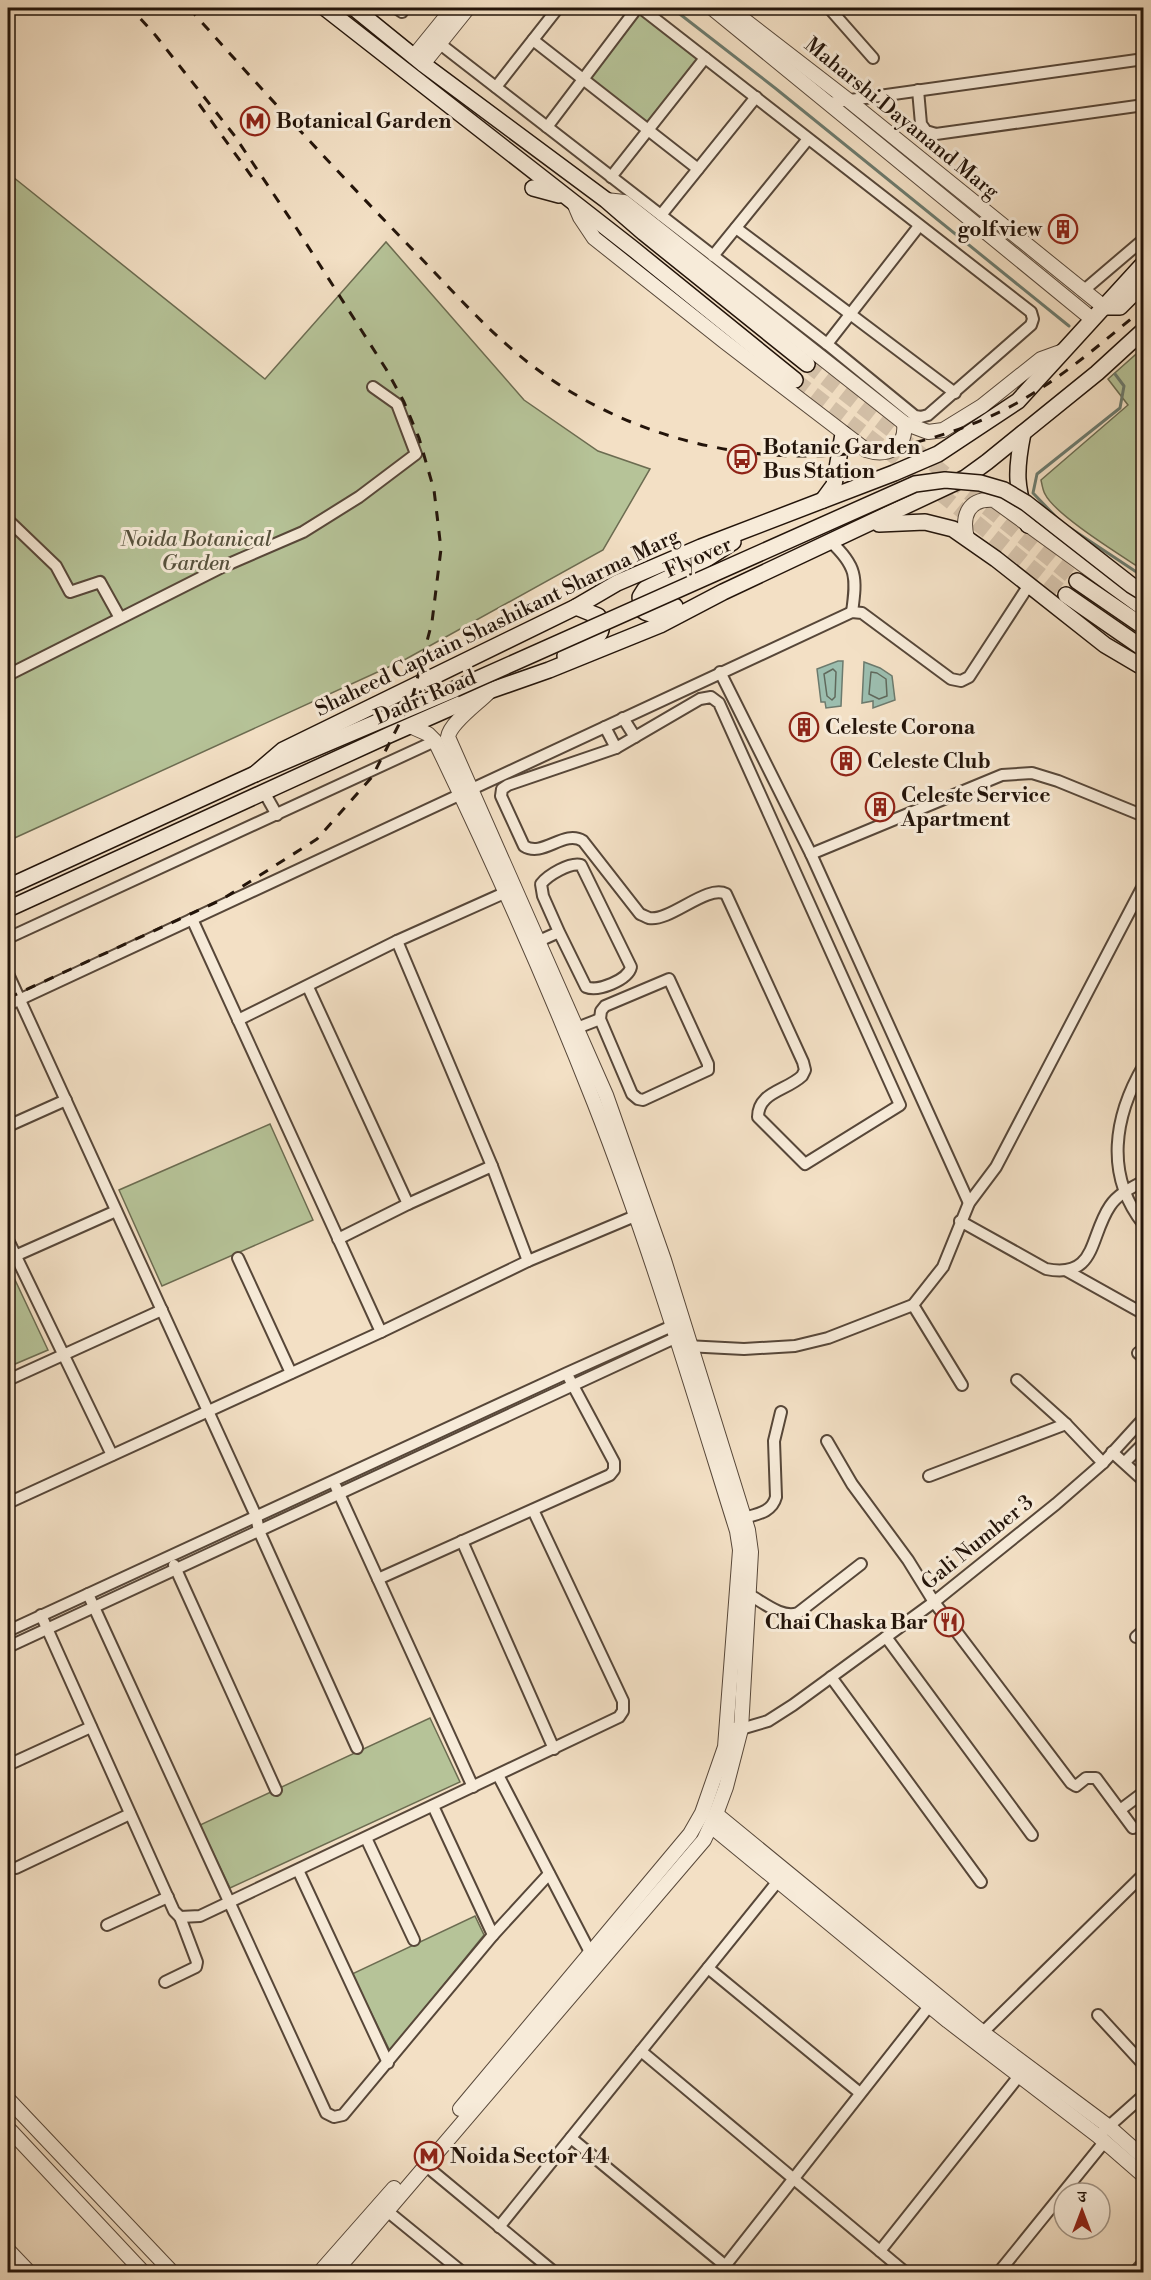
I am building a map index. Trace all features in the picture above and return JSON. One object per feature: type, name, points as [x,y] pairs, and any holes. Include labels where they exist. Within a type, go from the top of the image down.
[{"type":"main road","points":[[325,8],[795,380]]},
{"type":"main road","points":[[354,8],[419,60],[606,200],[807,364]]},
{"type":"main road","points":[[533,188],[569,199]]},
{"type":"main road","name":"Shaheed Captain Shashikant Sharma Marg","points":[[255,774],[283,750],[576,607],[617,583],[701,547],[938,454],[1018,401],[1143,263]]},
{"type":"main road","points":[[1104,307],[1120,307],[1143,283]]},
{"type":"main road","points":[[860,528],[965,478],[1096,373],[1143,330]]},
{"type":"main road","points":[[1023,433],[1016,478],[1018,495],[1028,525]]},
{"type":"main road","points":[[824,500],[834,485],[843,434]]},
{"type":"main road","name":"Flyover","points":[[255,774],[455,689],[915,484],[945,480],[980,483],[1004,490],[1026,502],[1143,592]]},
{"type":"main road","points":[[860,528],[890,522],[925,522],[953,529],[1105,645],[1143,668]]},
{"type":"main road","points":[[723,592],[709,590],[655,615],[646,613],[639,601],[645,589],[702,562],[758,526]]},
{"type":"main road","name":"Dadri Road","points":[[8,909],[410,726],[489,692],[660,625],[723,592],[860,528]]},
{"type":"main road","points":[[1077,581],[1143,627]]},
{"type":"main road","points":[[1066,595],[1143,649]]},
{"type":"main road","points":[[549,670],[569,652],[595,639],[601,633],[598,616],[576,607]]},
{"type":"main road","points":[[8,887],[255,774]]},
{"type":"street","points":[[435,40],[453,8]]},
{"type":"street","points":[[419,60],[435,40],[468,8]]},
{"type":"street","points":[[496,87],[558,8]]},
{"type":"street","points":[[435,40],[661,216],[827,344],[915,416],[928,415],[1031,326],[1033,319],[1031,312],[639,8],[547,127]]},
{"type":"street","name":"Maharshi Dayanand Marg","points":[[712,8],[1092,319]]},
{"type":"street","name":"Maharshi Dayanand Marg","points":[[729,8],[848,100],[1104,307]]},
{"type":"street","points":[[829,8],[873,58]]},
{"type":"street","points":[[533,39],[698,169]]},
{"type":"street","points":[[611,177],[705,58]]},
{"type":"street","points":[[829,103],[1143,59]]},
{"type":"street","points":[[918,90],[921,124],[926,131],[936,134],[1143,105]]},
{"type":"street","points":[[661,216],[756,97]]},
{"type":"street","points":[[713,256],[808,139]]},
{"type":"street","points":[[569,199],[594,238],[866,450],[881,453],[895,448],[903,441],[904,423]]},
{"type":"street","points":[[606,200],[624,202],[904,423],[928,432],[943,429],[982,406],[1041,359],[1062,351]]},
{"type":"street","points":[[827,344],[919,226]]},
{"type":"street","points":[[736,228],[955,393]]},
{"type":"street","points":[[1083,291],[1143,239]]},
{"type":"street","points":[[8,675],[222,567],[303,532],[359,497],[416,454],[397,404],[373,387]]},
{"type":"street","points":[[967,538],[964,518],[970,506],[982,499],[994,500],[1143,609]]},
{"type":"street","points":[[8,520],[56,567],[70,592],[100,582],[120,618]]},
{"type":"street","points":[[830,541],[846,556],[855,571],[856,587],[852,612]]},
{"type":"street","points":[[8,1005],[852,612],[862,613],[951,679],[961,681],[969,677],[1029,585]]},
{"type":"street","points":[[720,672],[811,854],[969,1203]]},
{"type":"street","points":[[335,2272],[383,2208],[690,1834],[711,1791],[725,1747],[734,1728],[748,1594],[751,1552],[744,1518],[594,1103],[510,891],[466,792],[448,734],[455,724],[489,692]]},
{"type":"street","points":[[711,697],[719,702],[900,1106],[805,1164],[758,1117],[758,1108],[763,1100],[798,1080],[805,1070],[726,894],[716,892],[650,919],[640,914],[583,841],[578,838],[570,838],[539,849],[530,850],[524,846],[501,796],[502,789],[508,784],[616,748],[635,737],[700,699],[711,697]]},
{"type":"street","points":[[623,718],[635,737]]},
{"type":"street","points":[[410,726],[428,734],[435,741],[466,792]]},
{"type":"street","points":[[605,727],[616,748]]},
{"type":"street","points":[[8,938],[435,741]]},
{"type":"street","points":[[811,854],[1002,775],[1032,773],[1058,781],[1143,816]]},
{"type":"street","points":[[264,792],[277,815]]},
{"type":"street","points":[[576,864],[581,865],[631,967],[630,972],[597,989],[586,987],[559,932],[543,896],[542,884],[545,879],[576,864]]},
{"type":"street","points":[[8,1631],[567,1372],[679,1339],[744,1349],[795,1346],[828,1338],[913,1305],[943,1267],[969,1203],[996,1167],[1143,884]]},
{"type":"street","points":[[238,1020],[397,941],[510,891]]},
{"type":"street","points":[[320,2272],[425,2166],[704,1840],[714,1820],[736,1752],[734,1728],[740,1550],[736,1531],[679,1339],[664,1260],[606,1095],[539,941],[510,891]]},
{"type":"street","points":[[192,919],[381,1332]]},
{"type":"street","points":[[539,941],[559,932]]},
{"type":"street","points":[[397,941],[492,1166],[528,1261]]},
{"type":"street","points":[[8,974],[256,1516],[259,1531],[357,1749]]},
{"type":"street","points":[[669,979],[708,1064],[708,1070],[643,1100],[638,1099],[632,1094],[600,1019],[601,1011],[605,1006],[669,979]]},
{"type":"street","points":[[308,987],[408,1204]]},
{"type":"street","points":[[577,1028],[600,1019]]},
{"type":"street","points":[[1143,1065],[1122,1113],[1116,1141],[1124,1192],[1143,1225]]},
{"type":"street","points":[[8,1126],[66,1101]]},
{"type":"street","points":[[338,1239],[492,1166]]},
{"type":"street","points":[[960,1221],[1046,1269],[1061,1272],[1077,1269],[1088,1257],[1108,1209],[1115,1199],[1143,1181]]},
{"type":"street","points":[[15,1256],[116,1211]]},
{"type":"street","points":[[8,1503],[381,1332],[528,1261],[635,1216]]},
{"type":"street","points":[[8,1240],[112,1455]]},
{"type":"street","points":[[238,1258],[291,1373]]},
{"type":"street","points":[[1067,1271],[1143,1314]]},
{"type":"street","points":[[913,1305],[962,1385]]},
{"type":"street","points":[[8,1380],[162,1310]]},
{"type":"street","points":[[8,1647],[572,1385],[679,1339]]},
{"type":"street","points":[[1143,1349],[1138,1353],[1143,1358]]},
{"type":"street","points":[[378,1579],[610,1475],[614,1470],[614,1462],[567,1372]]},
{"type":"street","points":[[1017,1380],[1066,1424],[1103,1463]]},
{"type":"street","points":[[744,1518],[773,1506],[776,1497],[774,1441],[781,1412]]},
{"type":"street","name":"Gali Number 3","points":[[734,1728],[768,1720],[793,1705],[934,1602],[1103,1463],[1143,1418]]},
{"type":"street","points":[[929,1476],[1066,1424]]},
{"type":"street","points":[[827,1441],[852,1484],[908,1560],[934,1602],[1071,1783],[1076,1786],[1086,1778],[1096,1778],[1133,1828]]},
{"type":"street","points":[[1125,1462],[1143,1443]]},
{"type":"street","points":[[1112,1452],[1143,1481]]},
{"type":"street","points":[[333,1481],[473,1787]]},
{"type":"street","points":[[180,1917],[200,1916],[619,1717],[623,1711],[623,1701],[533,1509]]},
{"type":"street","points":[[462,1542],[554,1749]]},
{"type":"street","points":[[170,1556],[276,1790]]},
{"type":"street","points":[[748,1594],[791,1616],[861,1564]]},
{"type":"street","points":[[88,1594],[326,2113],[334,2117],[343,2115],[493,1935],[549,1874]]},
{"type":"street","points":[[41,1615],[174,1911],[180,1917],[197,1962],[196,1967],[165,1982]]},
{"type":"street","points":[[886,1637],[1032,1835]]},
{"type":"street","points":[[831,1677],[981,1882]]},
{"type":"street","points":[[8,1765],[91,1727]]},
{"type":"street","points":[[498,1775],[591,1954]]},
{"type":"street","points":[[1119,1810],[1143,1792]]},
{"type":"street","points":[[433,1806],[493,1935]]},
{"type":"street","points":[[16,1868],[130,1814]]},
{"type":"street","points":[[714,1820],[778,1881],[934,2000]]},
{"type":"street","points":[[714,1820],[977,2037],[1104,2134],[1143,2157]]},
{"type":"street","points":[[366,1838],[414,1940]]},
{"type":"street","points":[[298,1870],[388,2063]]},
{"type":"street","points":[[977,2037],[1143,1874]]},
{"type":"street","points":[[499,2227],[778,1881]]},
{"type":"street","points":[[107,1925],[168,1897]]},
{"type":"street","points":[[708,1968],[860,2093]]},
{"type":"street","points":[[571,2138],[729,2269],[793,2178],[934,2000]]},
{"type":"street","points":[[1098,2015],[1143,2065]]},
{"type":"street","points":[[641,2050],[905,2272]]},
{"type":"street","points":[[880,2251],[1022,2071]]},
{"type":"street","points":[[999,2272],[1104,2134],[1143,2096]]},
{"type":"street","points":[[8,2099],[172,2272]]},
{"type":"street","points":[[8,2128],[143,2272]]},
{"type":"street","points":[[1104,2134],[1143,2176]]},
{"type":"street","points":[[425,2166],[554,2272]]},
{"type":"street","points":[[383,2208],[462,2272]]},
{"type":"street","points":[[8,2250],[29,2272]]},
{"type":"street","points":[[1135,2272],[1143,2262]]},
{"type":"green space","points":[[640,14],[699,59],[648,123],[590,78]]},
{"type":"green space","name":"Noida Botanical Garden","points":[[8,173],[265,379],[386,242],[524,400],[598,451],[650,469],[603,550],[406,659],[8,841]]},
{"type":"green space","points":[[1143,348],[1143,570],[1090,535],[1062,513],[1045,494],[1041,480],[1128,405],[1108,379]]},
{"type":"green space","points":[[270,1124],[313,1220],[162,1286],[119,1190]]},
{"type":"green space","points":[[8,1265],[48,1350],[8,1367]]},
{"type":"green space","points":[[430,1718],[460,1782],[230,1888],[200,1825]]},
{"type":"green space","points":[[475,1916],[484,1935],[390,2051],[352,1974]]},
{"type":"water","points":[[843,661],[841,706],[826,708],[825,702],[821,702],[817,669]]},
{"type":"water","points":[[864,662],[892,676],[895,700],[873,708],[873,701],[862,703]]},
{"type":"waterway","points":[[672,8],[775,88],[1069,326]]},
{"type":"waterway","points":[[1056,517],[1033,493],[1037,474],[1120,408],[1124,386],[1115,374]]},
{"type":"waterway","points":[[1070,528],[1144,577]]},
{"type":"tunnel","points":[[807,364],[1077,581]]},
{"type":"tunnel","points":[[795,380],[885,449],[1066,595]]},
{"type":"railway","points":[[8,998],[221,900],[317,839],[372,777],[412,699],[432,622],[441,549],[434,490],[419,438],[404,402],[386,369],[297,229],[234,135],[131,8]]},
{"type":"railway","points":[[189,8],[358,193],[502,341],[534,367],[588,402],[646,428],[708,446],[771,455],[834,455],[897,447],[959,429],[1017,403],[1067,370],[1144,308]]},
{"type":"railway","points":[[199,104],[252,177]]},
{"type":"place","name":"Botanical Garden","points":[[255,121]]},
{"type":"place","name":"golf view","points":[[1063,229]]},
{"type":"place","name":"Botanic Garden Bus Station","points":[[742,459]]},
{"type":"place","name":"Celeste Corona","points":[[804,727]]},
{"type":"place","name":"Celeste Club","points":[[846,761]]},
{"type":"place","name":"Celeste Service Apartment","points":[[880,807]]},
{"type":"place","name":"Chai Chaska Bar","points":[[949,1622]]},
{"type":"place","name":"Noida Sector 44","points":[[429,2156]]}]
